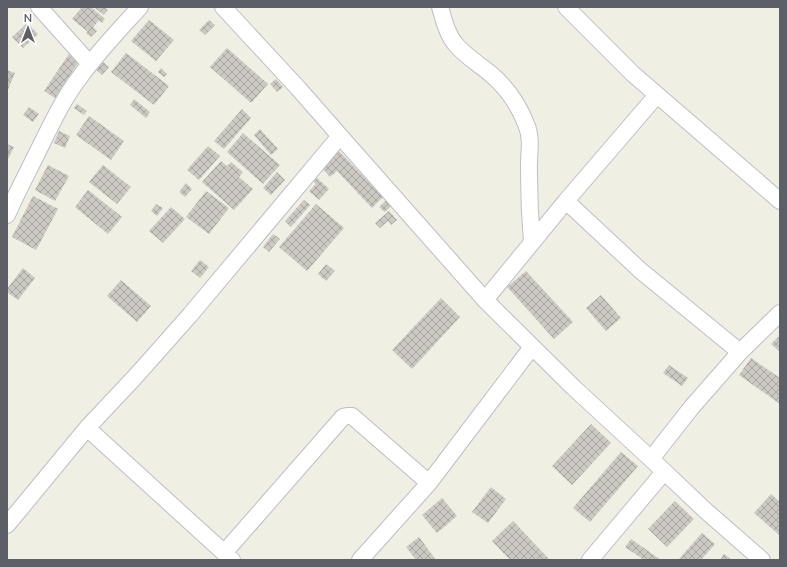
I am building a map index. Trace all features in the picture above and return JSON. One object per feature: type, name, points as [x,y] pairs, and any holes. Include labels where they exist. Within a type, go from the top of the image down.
[{"type":"street","points":[[39,7],[90,64]]},
{"type":"street","points":[[7,215],[35,156],[79,77],[109,40],[140,7]]},
{"type":"street","points":[[223,7],[298,88],[485,300],[573,387],[664,472],[762,560]]},
{"type":"street","points":[[440,7],[448,32],[456,45],[503,86],[514,101],[527,125],[530,137],[528,171],[532,242]]},
{"type":"street","points":[[566,7],[633,74],[780,201]]},
{"type":"street","points":[[485,300],[566,201],[657,95]]},
{"type":"street","points":[[7,525],[87,428],[190,315],[340,136]]},
{"type":"street","points":[[566,201],[641,271],[740,352]]},
{"type":"street","points":[[651,459],[691,408],[740,352],[780,314]]},
{"type":"street","points":[[360,560],[429,483],[532,347]]},
{"type":"street","points":[[87,428],[228,556],[343,417],[352,416],[429,483]]},
{"type":"street","points":[[590,560],[664,472]]},
{"type":"building","points":[[82,7],[91,7],[105,19],[102,23],[99,20],[93,27],[97,31],[91,37],[86,33],[88,32],[72,19]]},
{"type":"building","points":[[105,7],[108,10],[104,15],[95,8]]},
{"type":"building","points":[[149,20],[174,40],[156,61],[131,41]]},
{"type":"building","points":[[209,20],[215,25],[205,35],[199,30]]},
{"type":"building","points":[[27,23],[38,34],[23,48],[12,37]]},
{"type":"building","points":[[227,48],[268,84],[251,103],[210,67]]},
{"type":"building","points":[[126,53],[169,86],[154,105],[111,72]]},
{"type":"building","points":[[69,54],[78,63],[55,98],[44,91]]},
{"type":"building","points":[[103,62],[109,67],[102,75],[96,70]]},
{"type":"building","points":[[161,68],[167,74],[164,77],[158,72]]},
{"type":"building","points":[[7,70],[15,73],[7,92]]},
{"type":"building","points":[[276,79],[283,87],[277,92],[270,84]]},
{"type":"building","points":[[134,99],[150,112],[146,118],[130,105]]},
{"type":"building","points":[[77,104],[87,111],[84,115],[74,108]]},
{"type":"building","points":[[29,107],[39,114],[33,122],[23,115]]},
{"type":"building","points":[[242,109],[251,118],[224,149],[214,141]]},
{"type":"building","points":[[89,116],[124,141],[111,160],[76,135]]},
{"type":"building","points":[[260,129],[278,149],[271,155],[254,135]]},
{"type":"building","points":[[59,131],[70,136],[65,148],[54,143]]},
{"type":"building","points":[[243,133],[280,165],[263,184],[227,152]]},
{"type":"building","points":[[7,144],[14,147],[7,161]]},
{"type":"building","points":[[208,146],[220,156],[199,180],[187,170]]},
{"type":"building","points":[[338,150],[383,197],[372,208],[337,171],[330,177],[321,167]]},
{"type":"building","points":[[221,161],[227,166],[231,162],[243,172],[239,177],[253,189],[234,210],[202,182]]},
{"type":"building","points":[[48,165],[69,176],[55,201],[35,190]]},
{"type":"building","points":[[103,165],[131,187],[117,204],[89,182]]},
{"type":"building","points":[[277,172],[285,180],[271,195],[263,188]]},
{"type":"building","points":[[317,178],[329,189],[319,200],[309,191],[316,184],[314,182]]},
{"type":"building","points":[[186,183],[192,189],[185,197],[179,192]]},
{"type":"building","points":[[88,190],[122,217],[108,234],[75,207]]},
{"type":"building","points":[[206,191],[229,208],[209,234],[186,217]]},
{"type":"building","points":[[33,196],[58,209],[36,250],[12,237]]},
{"type":"building","points":[[304,200],[310,205],[291,227],[285,221]]},
{"type":"building","points":[[386,200],[392,205],[385,212],[379,207]]},
{"type":"building","points":[[156,204],[163,208],[157,216],[151,211]]},
{"type":"building","points":[[316,204],[344,228],[307,271],[279,247]]},
{"type":"building","points":[[171,207],[185,219],[163,243],[149,231]]},
{"type":"building","points":[[389,211],[397,220],[391,225],[388,221],[380,228],[375,223]]},
{"type":"building","points":[[273,234],[280,239],[269,252],[263,247]]},
{"type":"building","points":[[200,260],[209,267],[200,278],[191,271]]},
{"type":"building","points":[[326,264],[335,271],[326,281],[318,274]]},
{"type":"building","points":[[23,268],[35,278],[18,300],[7,292],[7,289]]},
{"type":"building","points":[[526,271],[573,322],[554,339],[507,287]]},
{"type":"building","points":[[121,280],[151,306],[137,322],[107,296]]},
{"type":"building","points":[[601,295],[621,318],[606,331],[586,308]]},
{"type":"building","points":[[441,298],[460,317],[412,369],[392,350]]},
{"type":"building","points":[[780,335],[780,352],[771,344]]},
{"type":"building","points":[[751,358],[780,378],[780,404],[739,375]]},
{"type":"building","points":[[669,365],[688,378],[682,386],[663,373]]},
{"type":"building","points":[[591,424],[611,443],[572,485],[552,466]]},
{"type":"building","points":[[621,452],[638,466],[590,522],[573,508]]},
{"type":"building","points":[[491,487],[506,499],[488,523],[472,512]]},
{"type":"building","points":[[771,494],[780,502],[779,535],[754,513]]},
{"type":"building","points":[[442,498],[457,516],[437,533],[422,515]]},
{"type":"building","points":[[675,501],[694,519],[667,547],[648,529]]},
{"type":"building","points":[[513,521],[550,560],[510,560],[492,541]]},
{"type":"building","points":[[702,533],[715,544],[701,560],[678,560]]},
{"type":"building","points":[[419,537],[436,560],[416,560],[406,547]]},
{"type":"building","points":[[631,539],[661,560],[644,560],[625,547]]},
{"type":"building","points":[[724,554],[732,560],[720,560]]}]
